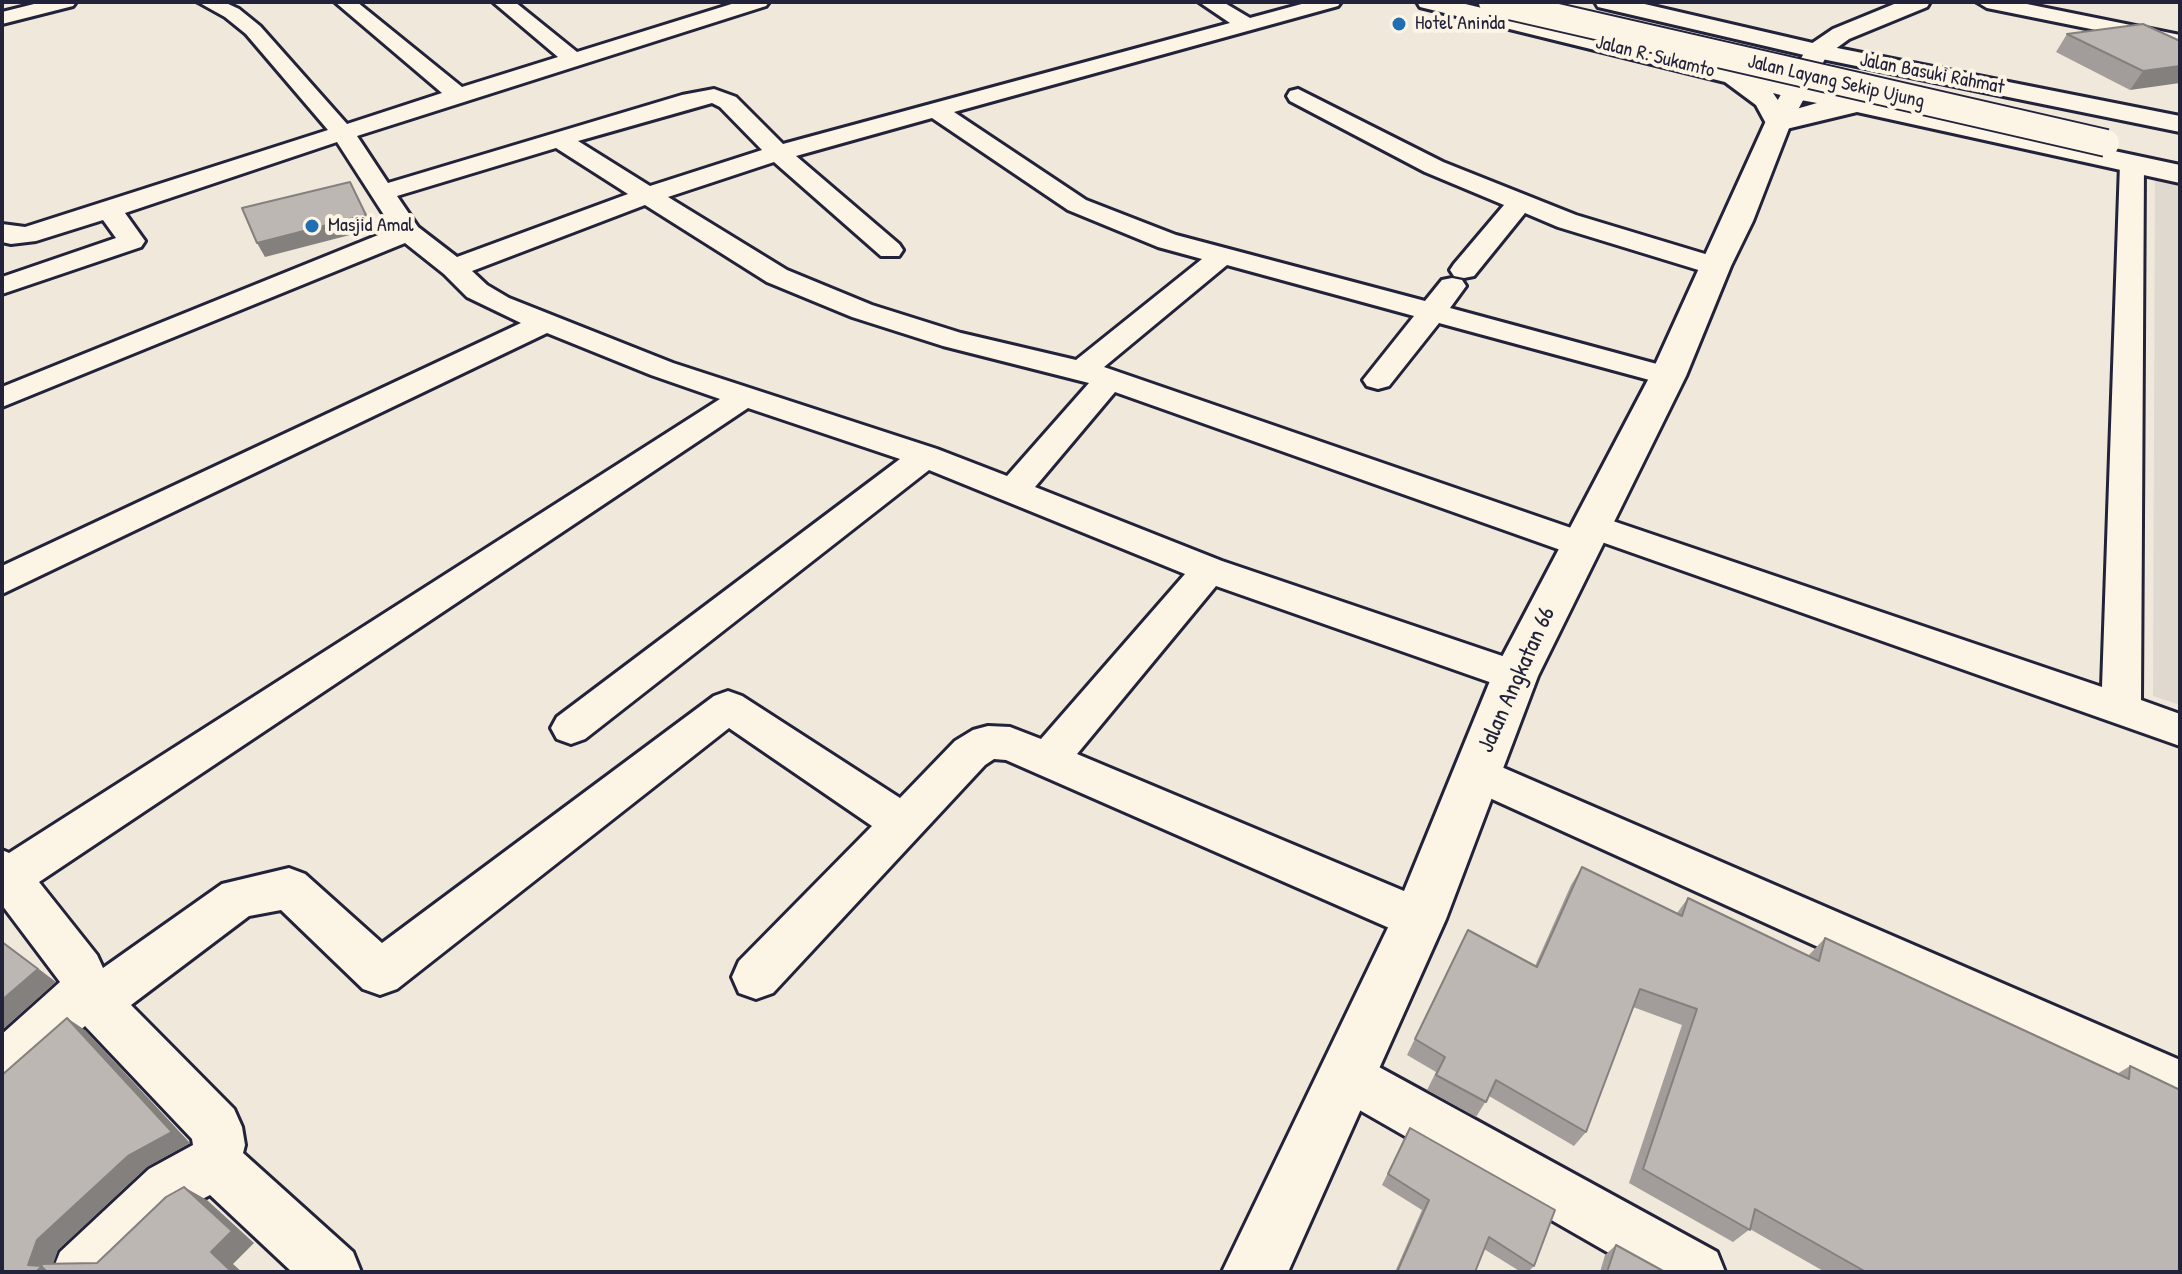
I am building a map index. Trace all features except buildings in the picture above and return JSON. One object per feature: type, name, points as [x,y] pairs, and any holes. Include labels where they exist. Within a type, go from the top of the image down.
[{"type":"main road","name":"Jalan R. Sukamto","points":[[1428,2],[1730,75],[1789,103],[1881,109]]},
{"type":"main road","name":"Jalan Layang Sekip Ujung","points":[[1492,2],[2107,135],[2180,142]]},
{"type":"main road","name":"Jalan Layang Sekip Ujung","points":[[1547,2],[2107,135],[2180,158]]},
{"type":"main road","name":"Jalan R. Sukamto","points":[[1606,2],[1683,20]]},
{"type":"main road","points":[[1817,51],[1841,34],[1919,2]]},
{"type":"main road","points":[[1635,52],[1720,59],[1734,51],[1720,37],[1683,20]]},
{"type":"main road","name":"Jalan Basuki Rahmat","points":[[1683,20],[1817,51],[2180,124]]},
{"type":"main road","name":"Jalan Angkatan 66","points":[[1255,1272],[1419,919],[1515,676],[1668,376],[1789,103],[1817,51]]},
{"type":"main road","points":[[1730,75],[1767,101],[1826,109],[1881,109]]},
{"type":"main road","points":[[1917,117],[1871,98],[1867,85],[1871,81],[1891,77],[1950,78]]},
{"type":"main road","name":"Jalan Basuki Rahmat","points":[[1881,109],[2180,174]]},
{"type":"street","points":[[2,18],[66,2]]},
{"type":"street","points":[[208,2],[232,13],[253,30],[343,133],[408,232],[454,268],[477,291],[543,324],[744,397],[925,456],[1209,570],[1515,676]]},
{"type":"street","points":[[345,2],[458,95]]},
{"type":"street","points":[[503,2],[574,60]]},
{"type":"street","points":[[2,232],[11,236],[27,235],[458,95],[759,2]]},
{"type":"street","points":[[1209,2],[1247,25]]},
{"type":"street","points":[[454,268],[648,195],[778,153],[1331,2]]},
{"type":"street","points":[[1987,2],[2176,37]]},
{"type":"street","points":[[382,193],[690,100],[714,96],[728,102],[778,153],[890,250]]},
{"type":"street","points":[[1298,96],[1434,167],[1567,221],[1715,266]]},
{"type":"street","points":[[934,109],[1077,205],[1130,228],[1221,257],[1668,376]]},
{"type":"street","points":[[559,140],[777,276],[862,311],[953,340],[1095,374],[2180,730]]},
{"type":"street","points":[[2121,709],[2132,164]]},
{"type":"street","points":[[1378,380],[1520,202]]},
{"type":"street","points":[[2,286],[132,241],[109,210]]},
{"type":"street","points":[[2,398],[408,232]]},
{"type":"street","points":[[1014,490],[1095,374],[1221,257]]},
{"type":"street","points":[[2,581],[543,324]]},
{"type":"street","points":[[212,1168],[219,1145],[216,1127],[89,996],[80,971],[17,869],[744,397]]},
{"type":"street","points":[[571,728],[925,456]]},
{"type":"street","points":[[1047,761],[1209,570]]},
{"type":"street","points":[[2,1067],[72,1006],[238,898],[289,888],[380,973],[728,707],[903,823]]},
{"type":"street","points":[[756,977],[970,753],[988,742],[1010,744],[1419,919]]},
{"type":"street","points":[[1476,773],[2180,1086]]},
{"type":"street","points":[[1346,1074],[1697,1272]]},
{"type":"street","points":[[80,1272],[168,1188],[198,1170],[212,1168],[226,1173],[333,1272]]},
{"type":"shaded area","points":[[2155,170],[2180,175],[2180,705],[2153,696]]},
{"type":"place","name":"Hotel Aninda","points":[[1399,24]]},
{"type":"place","name":"Masjid Amal","points":[[312,226]]}]
